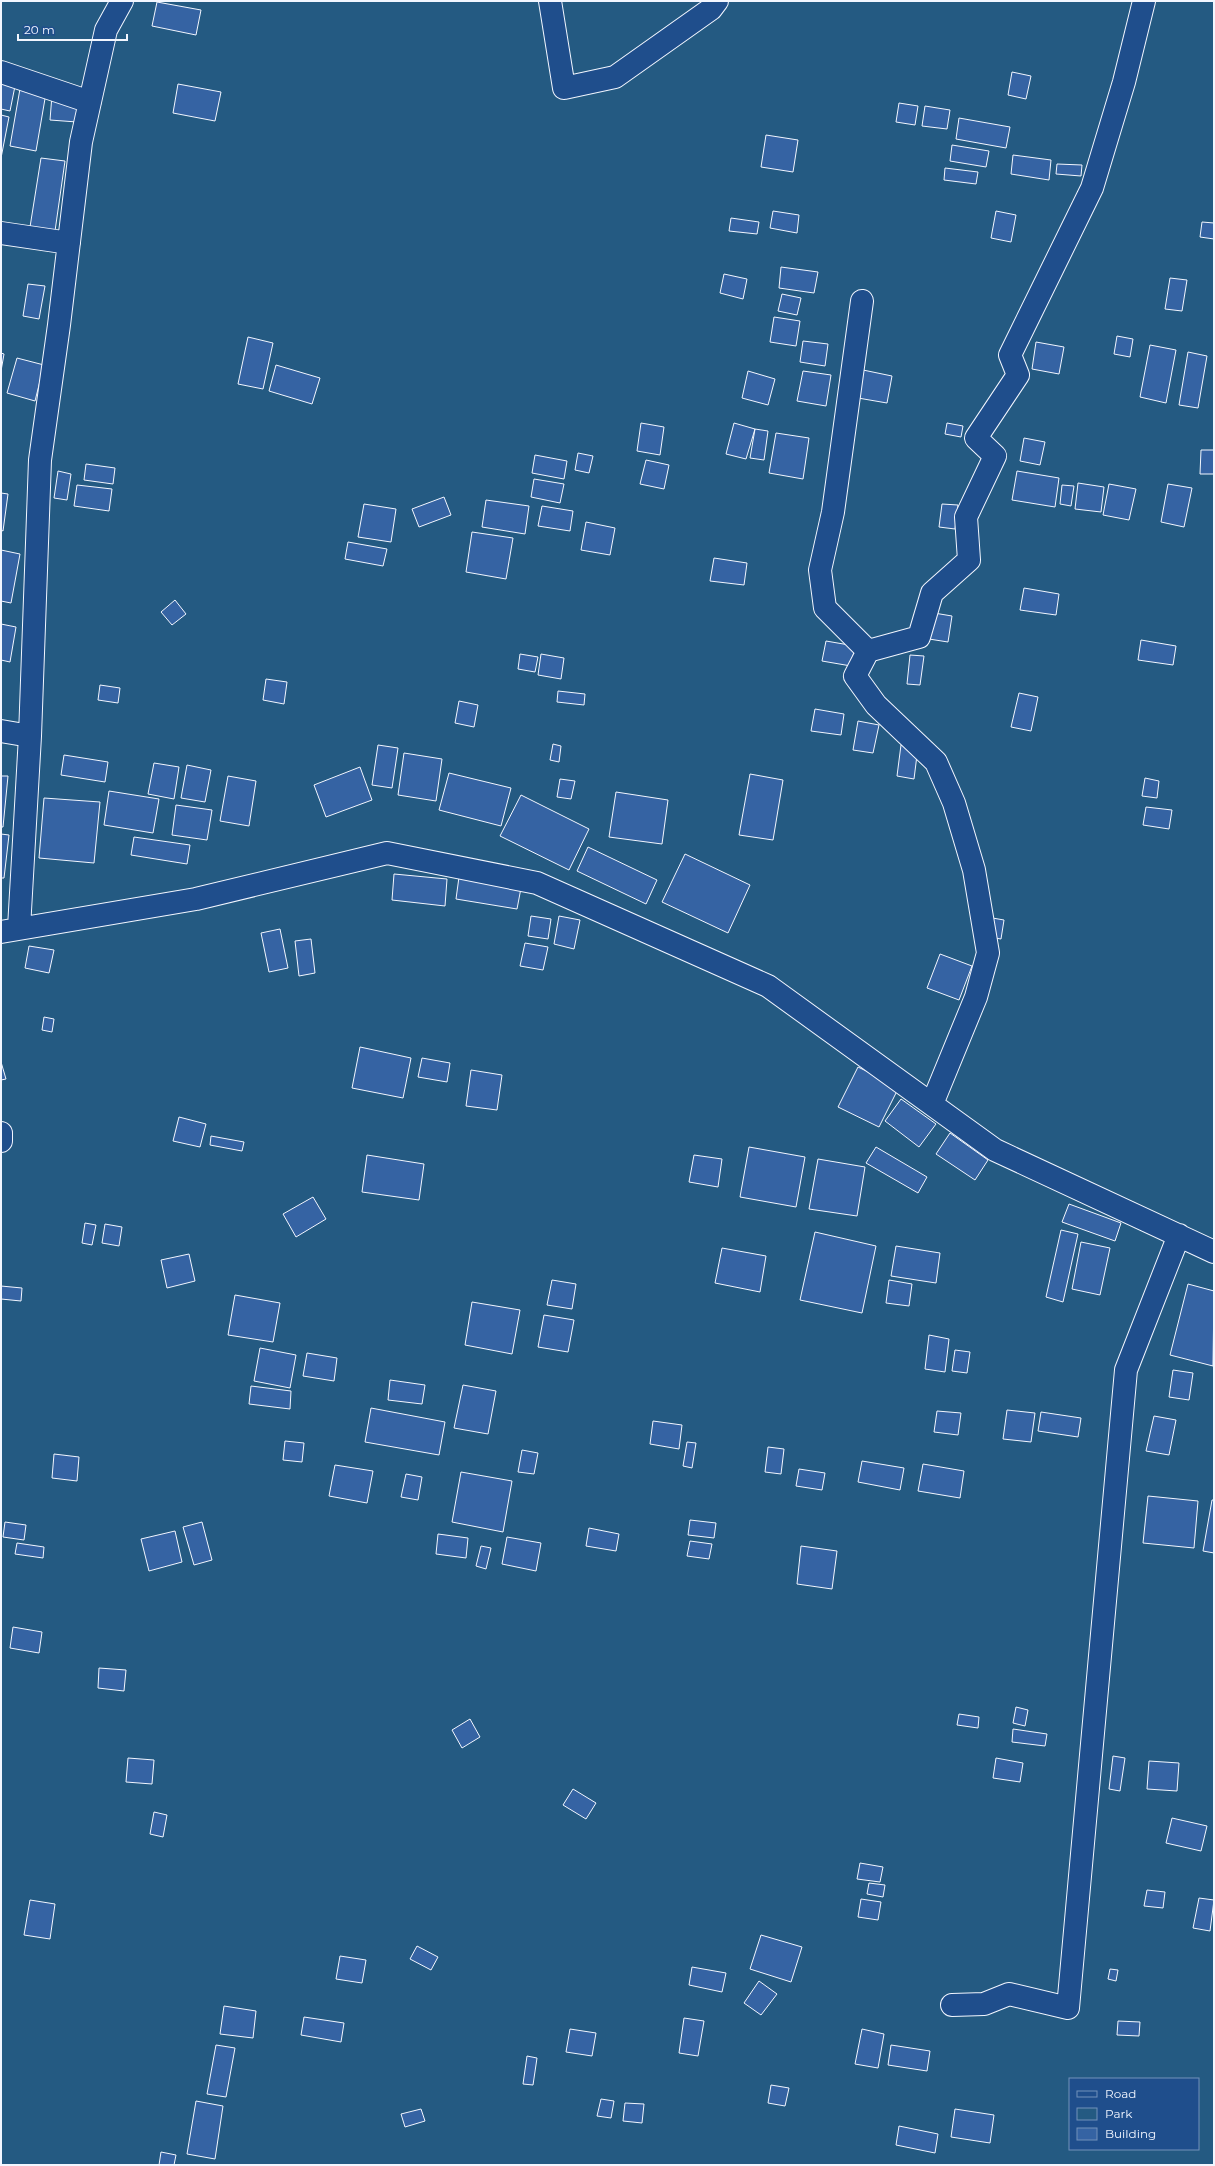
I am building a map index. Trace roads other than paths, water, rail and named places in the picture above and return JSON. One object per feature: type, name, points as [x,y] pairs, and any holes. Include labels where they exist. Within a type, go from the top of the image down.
[{"type":"street","points":[[122,1],[106,30],[81,142],[40,460],[30,736],[10,930],[196,899],[387,853],[536,883],[768,986],[995,1150],[1214,1252]]},
{"type":"street","points":[[550,1],[564,88],[615,77],[711,9],[717,1]]},
{"type":"street","points":[[932,1104],[976,997],[988,953],[974,870],[954,803],[936,762],[876,705],[855,676],[868,651],[919,637],[932,594],[969,560],[966,517],[995,456],[976,438],[1018,375],[1010,355],[1092,188],[1124,82],[1144,1]]},
{"type":"street","points":[[1,72],[90,102]]},
{"type":"street","points":[[1,233],[69,243]]},
{"type":"street","points":[[862,301],[833,512],[820,570],[825,608],[868,651]]},
{"type":"street","points":[[1,731],[30,736]]},
{"type":"street","points":[[1,1132],[1,1141]]},
{"type":"street","points":[[952,2005],[984,2004],[1008,1994],[1068,2008],[1126,1370],[1179,1235]]}]
